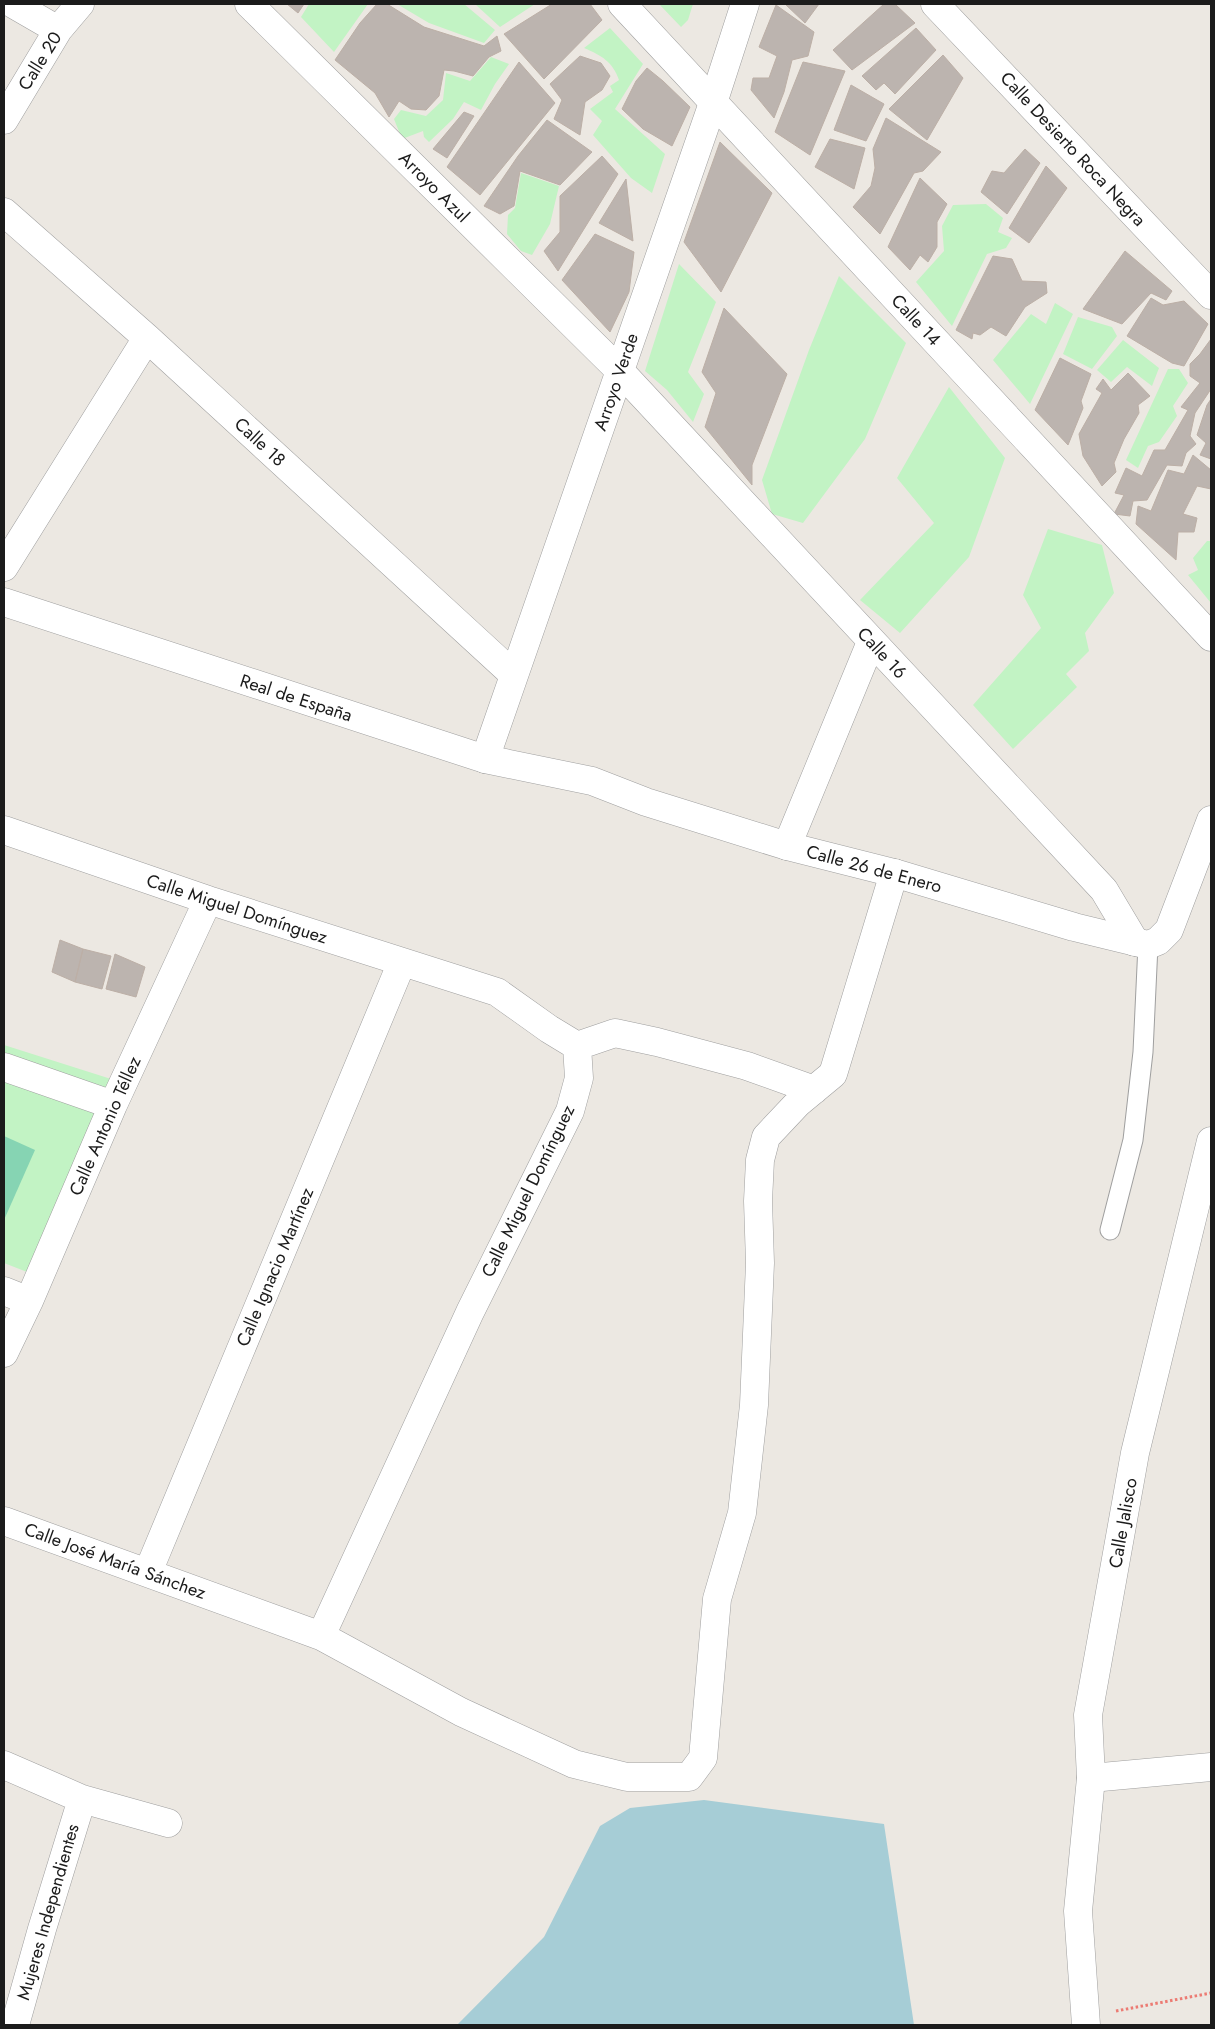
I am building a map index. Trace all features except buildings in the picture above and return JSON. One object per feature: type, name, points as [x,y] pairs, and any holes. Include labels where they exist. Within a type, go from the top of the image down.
[{"type":"street","points":[[13,4],[58,30]]},
{"type":"street","name":"Calle 20","points":[[4,120],[58,30],[80,4]]},
{"type":"street","name":"Arroyo Azul","points":[[249,4],[620,371]]},
{"type":"street","name":"Calle 14","points":[[622,4],[1211,636]]},
{"type":"street","name":"Arroyo Verde","points":[[485,759],[713,103],[745,4]]},
{"type":"street","name":"Calle Desierto Roca Negra","points":[[935,4],[1211,295]]},
{"type":"street","name":"Calle 18","points":[[4,212],[147,338],[514,675]]},
{"type":"street","points":[[4,567],[147,338]]},
{"type":"street","name":"Calle 16","points":[[620,371],[1104,890],[1147,943]]},
{"type":"street","name":"Real de España","points":[[4,602],[485,759],[592,781]]},
{"type":"street","points":[[787,846],[871,642]]},
{"type":"street","name":"Calle 26 de Enero","points":[[592,781],[646,802],[787,846],[894,873],[1074,927],[1147,943]]},
{"type":"street","points":[[1147,943],[1169,930],[1211,820]]},
{"type":"street","name":"Calle Miguel Domínguez","points":[[4,830],[208,900],[497,992],[549,1029],[577,1046],[578,1078],[570,1111],[470,1312],[321,1636]]},
{"type":"street","points":[[321,1636],[461,1712],[574,1764],[627,1777],[689,1777],[703,1758],[717,1599],[742,1513],[754,1405],[760,1263],[758,1201],[760,1160],[766,1137],[785,1116],[833,1074],[894,873]]},
{"type":"street","name":"Calle Antonio Téllez","points":[[4,1353],[29,1301],[113,1105],[208,900]]},
{"type":"street","name":"Calle Ignacio Martínez","points":[[148,1572],[402,962]]},
{"type":"street","points":[[577,1046],[615,1033],[747,1066],[814,1090]]},
{"type":"street","points":[[4,1067],[113,1105]]},
{"type":"street","name":"Calle Jalisco","points":[[1085,2021],[1078,1910],[1091,1778],[1088,1715],[1135,1453],[1211,1141]]},
{"type":"street","points":[[4,1291],[29,1301]]},
{"type":"street","name":"Calle José María Sánchez","points":[[4,1520],[148,1572],[226,1603],[321,1636]]},
{"type":"street","points":[[4,1765],[82,1798],[168,1823]]},
{"type":"street","points":[[1091,1778],[1211,1767]]},
{"type":"street","name":"Mujeres Independientes","points":[[16,2025],[42,1929],[82,1798]]},
{"type":"lane","points":[[1110,1230],[1133,1140],[1143,1052],[1147,943]]},
{"type":"path","points":[[1085,2021],[1211,1993]]},
{"type":"green space","points":[[309,4],[368,4],[334,52],[301,17]]},
{"type":"green space","points":[[397,4],[464,4],[495,30],[484,43],[429,23]]},
{"type":"green space","points":[[475,4],[535,4],[500,27]]},
{"type":"green space","points":[[659,4],[693,4],[688,20],[681,27]]},
{"type":"green space","points":[[610,28],[643,64],[615,109],[665,154],[652,193],[631,178],[593,135],[602,121],[590,109],[613,92],[610,86],[619,80],[613,68],[606,60],[584,48]]},
{"type":"green space","points":[[491,57],[509,64],[495,84],[481,110],[464,102],[453,119],[429,142],[424,137],[423,131],[402,139],[394,119],[401,110],[426,116],[443,100],[446,73],[470,81]]},
{"type":"green space","points":[[521,173],[559,186],[550,224],[532,255],[521,251],[507,234],[508,215],[515,208]]},
{"type":"green space","points":[[986,204],[1003,218],[998,232],[1012,238],[1006,248],[987,254],[952,326],[916,282],[944,251],[942,226],[953,205]]},
{"type":"green space","points":[[679,264],[716,302],[688,372],[704,394],[693,422],[667,390],[645,371]]},
{"type":"green space","points":[[839,276],[906,343],[865,439],[803,523],[772,514],[762,480],[809,350]]},
{"type":"green space","points":[[1055,303],[1073,314],[1030,404],[993,360],[1031,314],[1046,324]]},
{"type":"green space","points":[[1078,317],[1112,327],[1117,336],[1092,369],[1063,354]]},
{"type":"green space","points":[[1123,340],[1159,368],[1152,386],[1127,367],[1111,382],[1097,370]]},
{"type":"green space","points":[[1168,369],[1179,369],[1188,383],[1173,406],[1177,416],[1159,442],[1148,446],[1138,468],[1126,460]]},
{"type":"green space","points":[[949,387],[1005,458],[969,557],[900,633],[860,600],[934,523],[897,478]]},
{"type":"green space","points":[[1048,529],[1102,545],[1114,593],[1085,633],[1089,651],[1066,674],[1077,687],[1013,749],[973,705],[1041,628],[1023,595]]},
{"type":"green space","points":[[1207,541],[1211,541],[1211,603],[1188,575],[1198,570],[1193,558]]},
{"type":"green space","points":[[4,1045],[130,1085],[45,1279],[4,1263]]},
{"type":"green space","points":[[4,1136],[35,1150],[4,1220]]},
{"type":"water","points":[[704,1800],[884,1824],[914,2025],[457,2025],[544,1937],[600,1826],[630,1808]]}]
